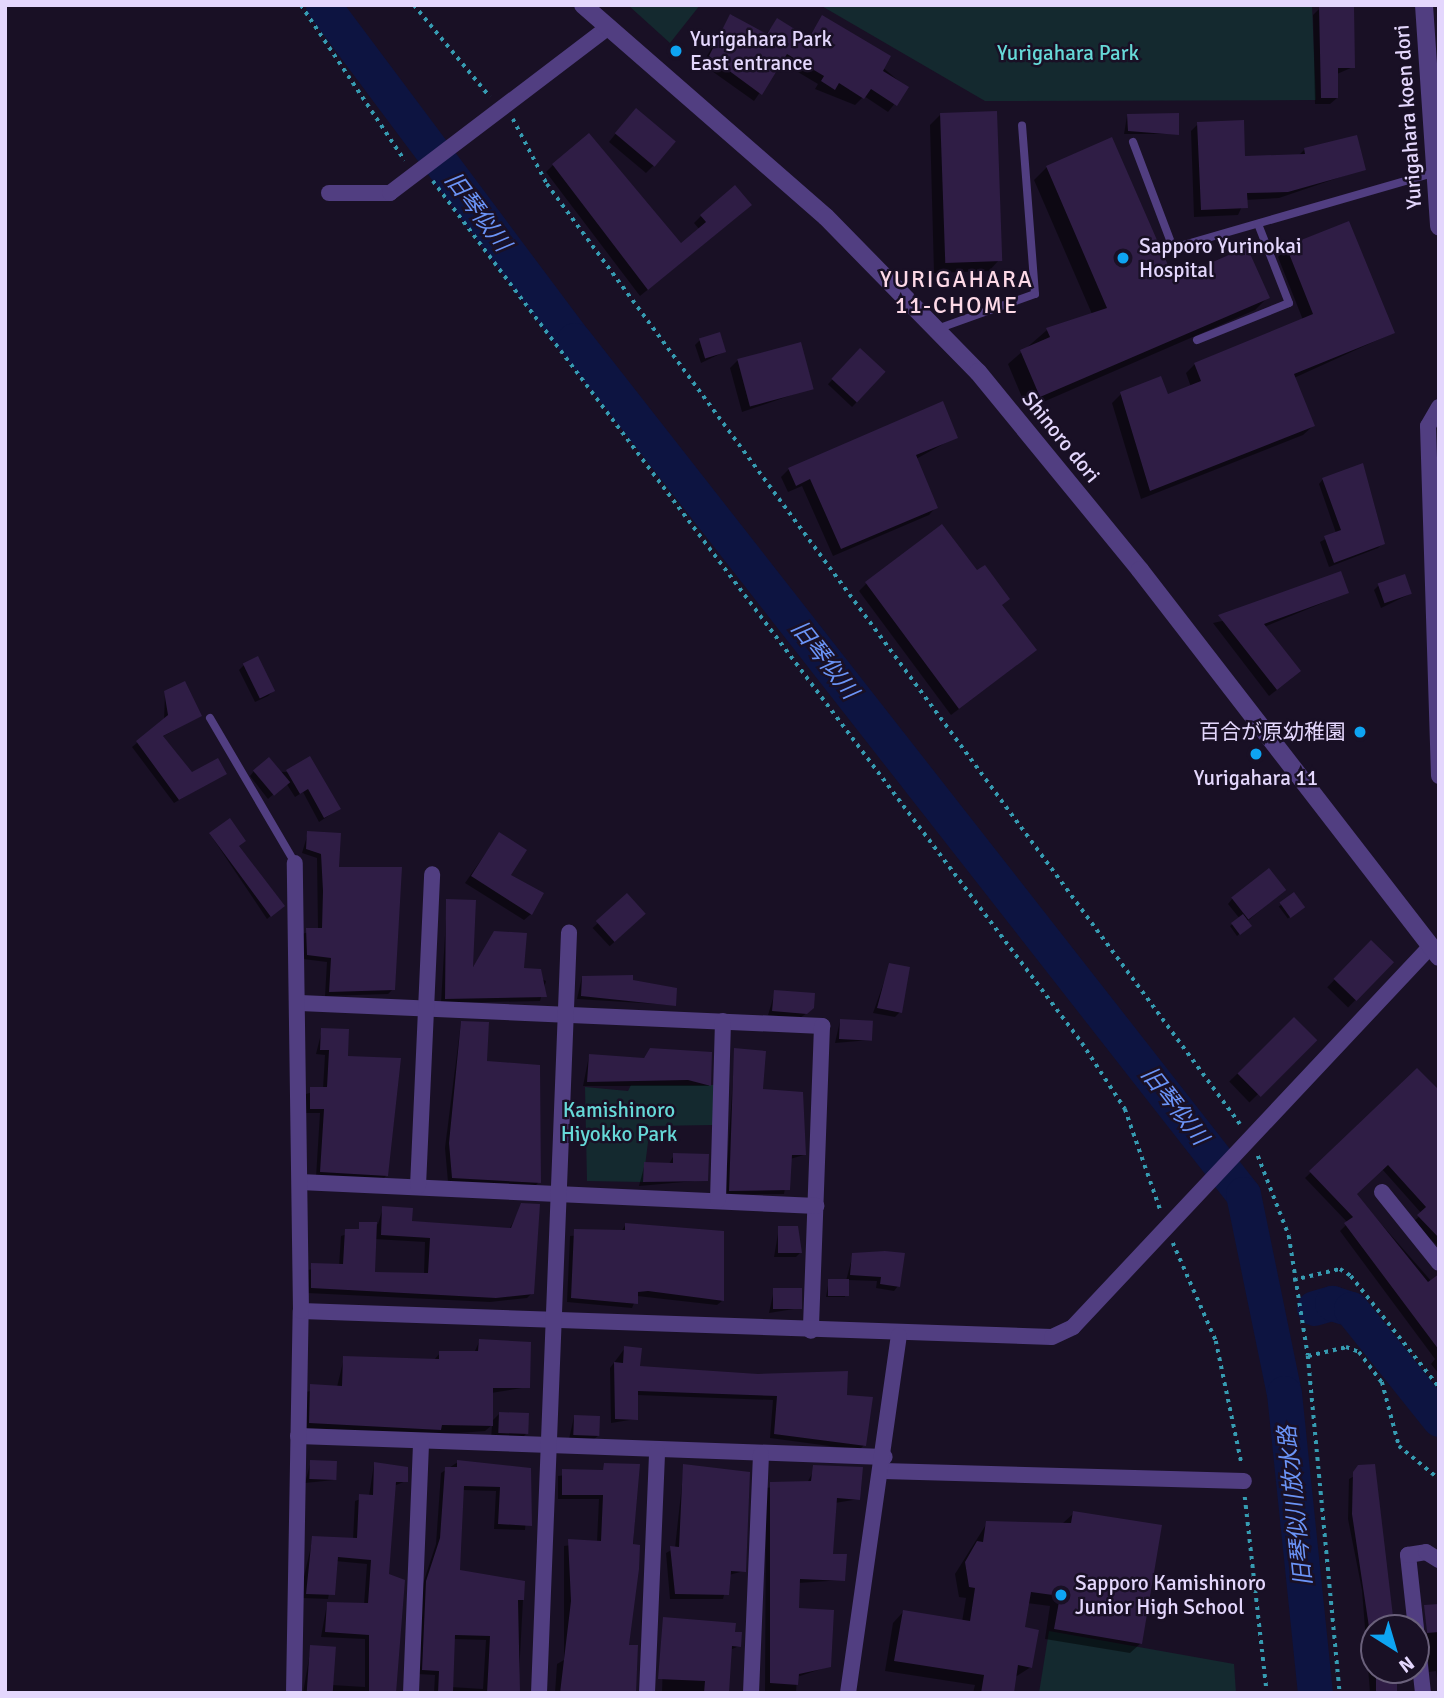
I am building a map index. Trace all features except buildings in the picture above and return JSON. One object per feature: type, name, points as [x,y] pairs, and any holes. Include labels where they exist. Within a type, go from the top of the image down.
[{"type":"street","name":"Yurigahara koen dori","points":[[1424,5],[1433,93],[1433,173],[1439,226]]},
{"type":"street","name":"Shinoro dori","points":[[588,7],[826,217],[937,329],[1140,570],[1436,950]]},
{"type":"street","points":[[329,193],[390,193],[609,27]]},
{"type":"street","points":[[1439,407],[1428,426],[1439,776]]},
{"type":"street","points":[[294,1693],[301,1311],[300,1003],[295,863]]},
{"type":"street","points":[[418,1186],[432,874]]},
{"type":"street","points":[[539,1693],[569,933]]},
{"type":"street","points":[[301,1311],[553,1319],[899,1336],[1052,1337],[1073,1327],[1177,1216],[1248,1151],[1436,950]]},
{"type":"street","points":[[300,1003],[822,1026],[811,1331]]},
{"type":"street","points":[[718,1200],[723,1021]]},
{"type":"street","points":[[300,1182],[559,1191],[816,1206]]},
{"type":"street","points":[[1382,1192],[1439,1263]]},
{"type":"street","points":[[848,1693],[884,1464],[899,1336]]},
{"type":"street","points":[[299,1436],[761,1454],[884,1464],[1244,1481]]},
{"type":"street","points":[[411,1693],[421,1441]]},
{"type":"street","points":[[647,1693],[657,1451]]},
{"type":"street","points":[[751,1693],[761,1454]]},
{"type":"street","points":[[1423,1693],[1408,1555],[1426,1552],[1439,1559]]},
{"type":"lane","points":[[937,329],[1035,294],[1022,126]]},
{"type":"lane","points":[[1133,142],[1173,248],[1433,173]]},
{"type":"lane","points":[[1197,340],[1289,303],[1258,224]]},
{"type":"lane","points":[[210,718],[295,863]]},
{"type":"path","points":[[301,5],[1082,1043],[1125,1109],[1161,1211]]},
{"type":"path","points":[[414,5],[503,108],[547,184],[1241,1126]]},
{"type":"path","points":[[1248,1151],[1289,1236],[1293,1280],[1308,1356],[1340,1693]]},
{"type":"path","points":[[1293,1280],[1340,1269],[1351,1276],[1439,1387]]},
{"type":"path","points":[[1308,1356],[1346,1348],[1359,1352],[1382,1382],[1399,1446],[1439,1479]]},
{"type":"green space","points":[[628,5],[700,5],[670,43]]},
{"type":"green space","name":"Yurigahara Park","points":[[820,5],[1312,5],[1316,100],[985,101]]},
{"type":"green space","name":"Kamishinoro Hiyokko Park","points":[[631,1085],[716,1085],[714,1125],[650,1126],[643,1182],[587,1181],[585,1087],[628,1091]]},
{"type":"green space","points":[[1049,1631],[1234,1664],[1236,1693],[1039,1693]]},
{"type":"waterway","name":"旧琴似川","points":[[323,5],[574,340],[1243,1194],[1284,1393],[1315,1693]]},
{"type":"waterway","name":"旧琴似川","points":[[1314,1308],[1332,1303],[1351,1309],[1439,1419]]},
{"type":"place","name":"Yurigahara Park East entrance","points":[[676,51]]},
{"type":"place","name":"Sapporo Yurinokai Hospital","points":[[1123,258]]},
{"type":"place","name":"百合が原幼稚園","points":[[1360,732]]},
{"type":"place","name":"Yurigahara 11","points":[[1256,754]]},
{"type":"place","name":"Sapporo Kamishinoro Junior High School","points":[[1061,1595]]},
{"type":"district","name":"YURIGAHARA 11-CHOME","points":[[957,293]]},
{"type":"water label","name":"旧琴似川放水路","points":[[1296,1506]]}]
